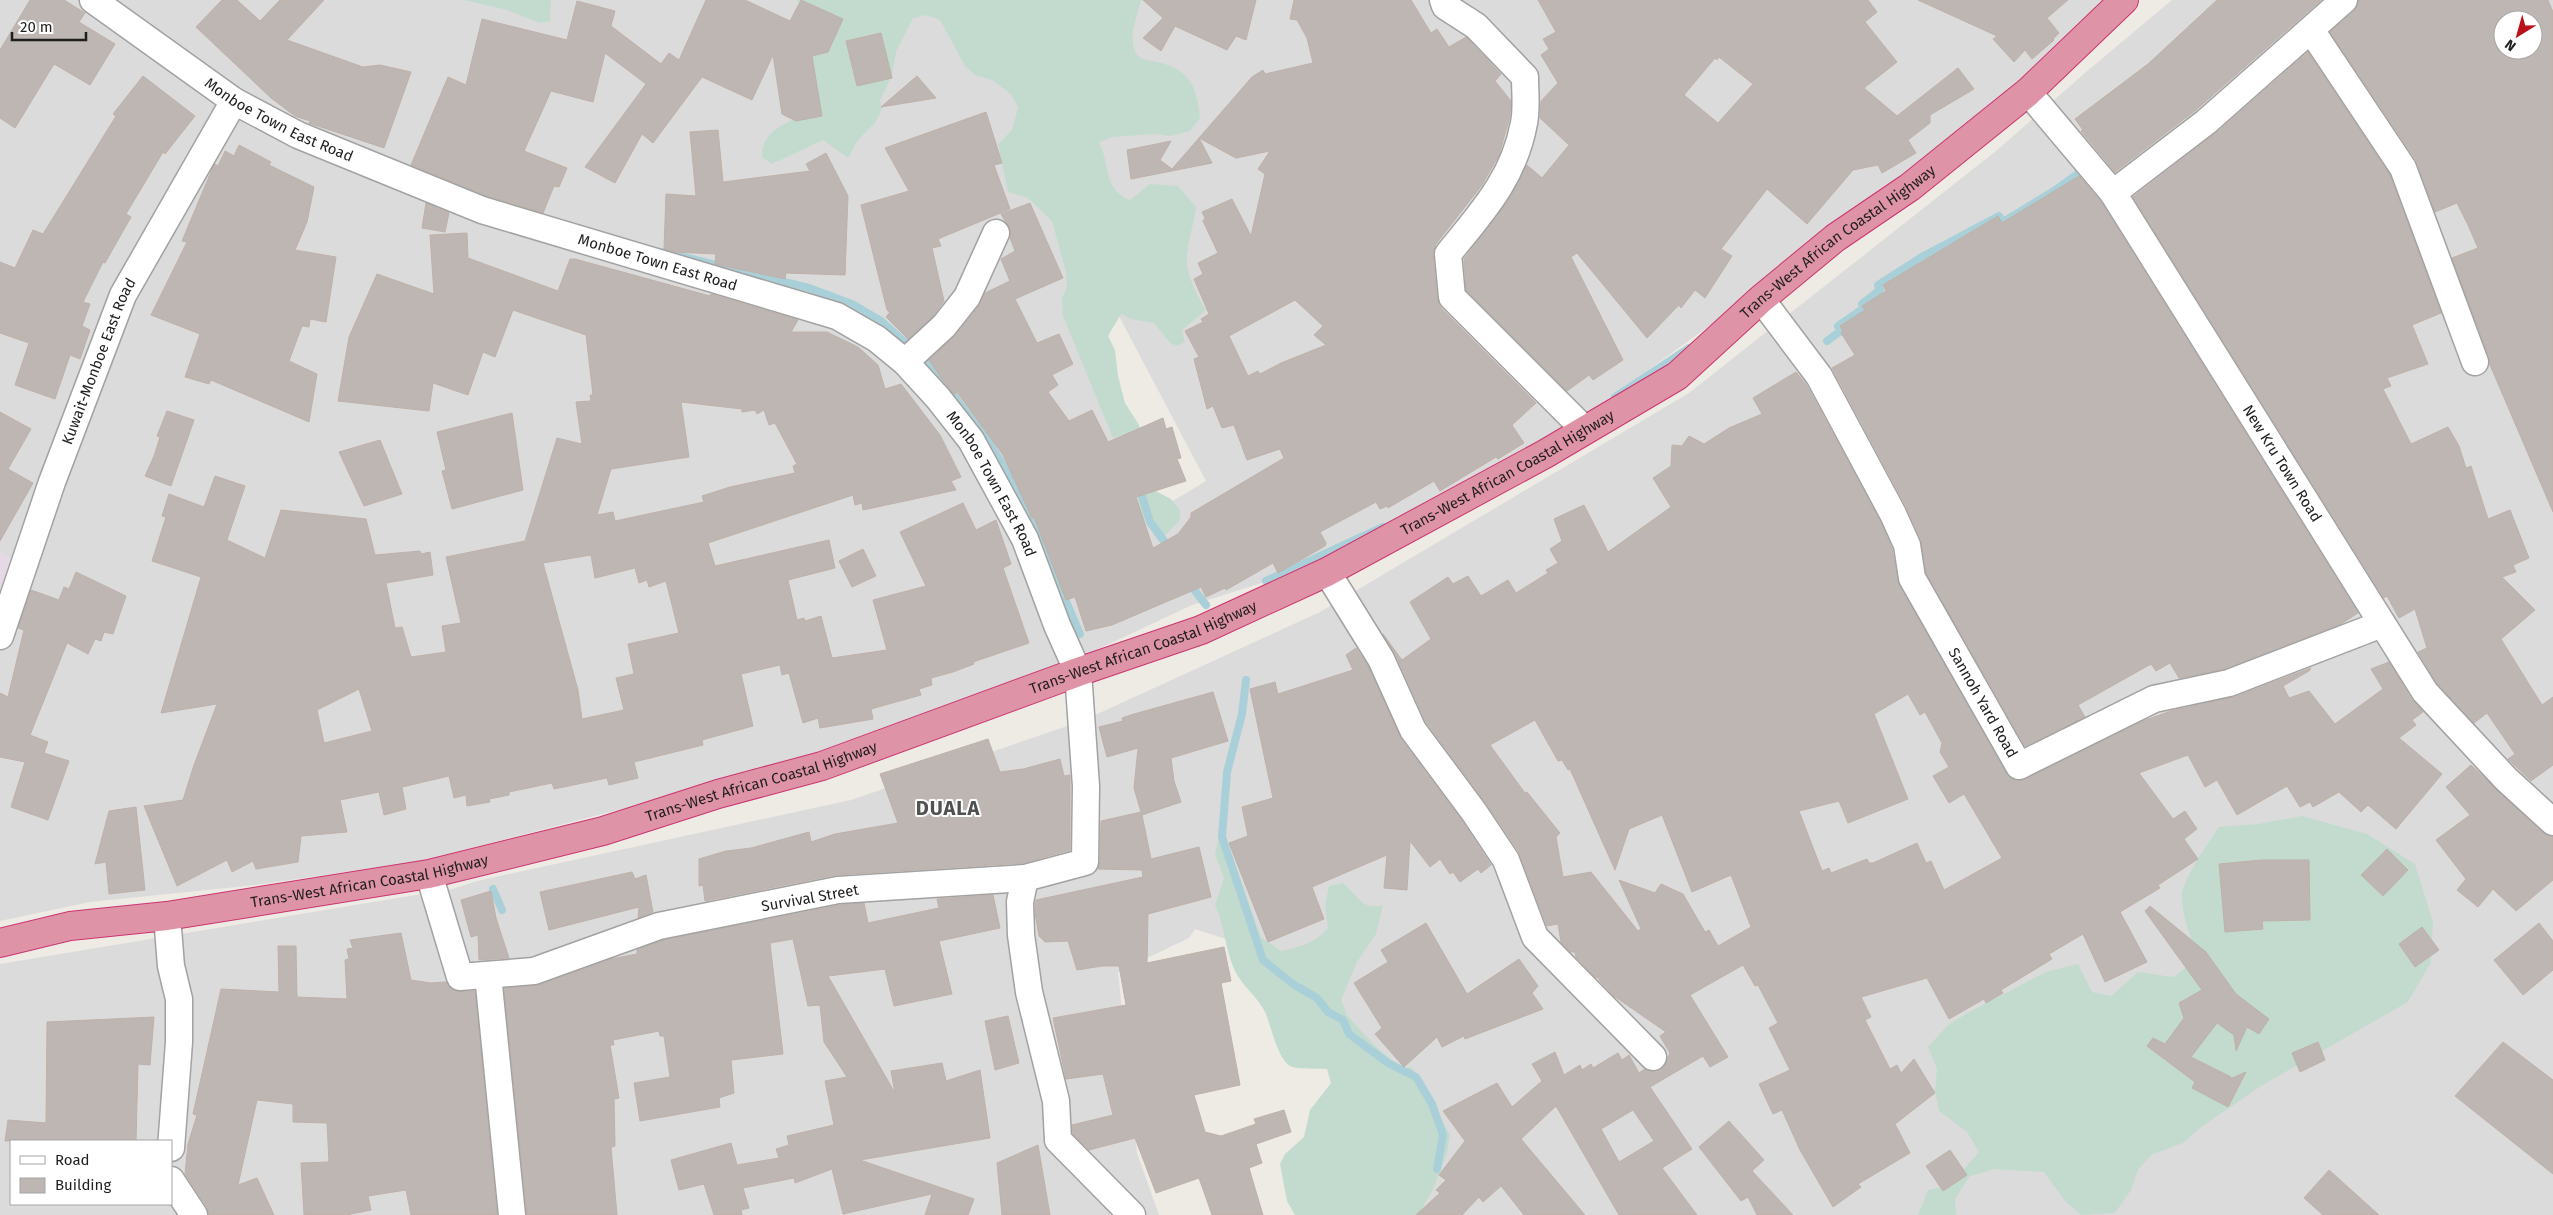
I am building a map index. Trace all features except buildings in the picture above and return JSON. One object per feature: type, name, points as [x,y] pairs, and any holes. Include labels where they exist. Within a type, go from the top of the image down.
[{"type":"highway","name":"Trans-West African Coastal Highway","points":[[0,943],[70,926],[167,916],[429,874],[603,831],[718,794],[822,766],[1078,672],[1201,630],[1327,572],[1545,454],[1584,429],[1678,376],[1761,299],[1835,238],[1910,186],[2028,92],[2124,0]]},
{"type":"street","name":"Monboe Town East Road","points":[[93,0],[234,101],[298,134],[482,210],[837,316],[877,339],[905,362],[938,398],[971,440],[1004,496],[1025,539],[1057,625],[1078,672]]},
{"type":"street","points":[[1443,0],[1445,6],[1476,26],[1525,77],[1525,122],[1509,174],[1448,254],[1452,297],[1584,429]]},
{"type":"street","points":[[2112,193],[2206,122],[2344,0]]},
{"type":"street","points":[[2311,30],[2403,168],[2475,362]]},
{"type":"street","name":"New Kru Town Road","points":[[2028,92],[2112,193],[2425,692],[2506,779],[2553,822]]},
{"type":"street","name":"Kuwait-Monboe East Road","points":[[0,636],[52,482],[123,295],[234,101]]},
{"type":"street","points":[[905,362],[944,326],[967,297],[996,233]]},
{"type":"street","name":"Sannoh Yard Road","points":[[1761,299],[1819,376],[1894,514],[1906,545],[1912,578],[2019,766],[2154,699],[2229,683],[2382,624]]},
{"type":"street","points":[[1327,572],[1382,659],[1413,730],[1474,812],[1506,860],[1534,937],[1653,1057]]},
{"type":"street","name":"Survival Street","points":[[429,874],[460,977],[534,971],[659,926],[838,890],[1025,878],[1085,862],[1086,786],[1078,672]]},
{"type":"street","points":[[1025,878],[1020,902],[1021,934],[1029,992],[1056,1102],[1058,1140],[1132,1215]]},
{"type":"street","points":[[167,916],[170,966],[179,999],[179,1042],[172,1140]]},
{"type":"street","points":[[488,975],[512,1215]]},
{"type":"street","points":[[172,1182],[194,1215]]},
{"type":"shaded area","points":[[0,0],[931,0],[1007,28],[1158,510],[1206,481],[1121,320],[1073,198],[1011,0],[2103,0],[2070,36],[2016,83],[1749,297],[1538,450],[1315,566],[1192,605],[1026,683],[845,751],[421,861],[256,885],[90,902],[0,921],[0,597],[12,559],[0,553]]},
{"type":"shaded area","points":[[2172,0],[2553,0],[2553,1215],[1398,1215],[1294,961],[1195,929],[1189,938],[1118,972],[1137,1153],[1159,1215],[0,1215],[0,964],[452,889],[477,881],[851,800],[1082,721],[1320,612],[1689,393],[1996,151]]},
{"type":"shaded area","points":[[0,553],[12,558],[0,597]]},
{"type":"green space","points":[[464,0],[551,0],[550,21],[540,23],[507,10]]},
{"type":"green space","points":[[795,0],[1141,0],[1133,34],[1136,53],[1146,60],[1175,68],[1188,79],[1196,96],[1200,118],[1190,131],[1170,136],[1154,134],[1113,137],[1099,142],[1103,151],[1108,176],[1115,189],[1121,195],[1130,200],[1150,184],[1178,186],[1196,207],[1187,261],[1192,284],[1206,310],[1182,330],[1185,342],[1177,346],[1170,343],[1154,323],[1131,319],[1121,314],[1108,336],[1115,350],[1118,376],[1125,403],[1139,425],[1152,489],[1171,499],[1180,510],[1180,520],[1159,542],[1143,517],[1137,497],[1132,462],[1122,435],[1113,438],[1063,316],[1062,298],[1067,287],[1066,272],[1052,221],[1028,198],[1008,192],[998,144],[1012,130],[1018,108],[1012,95],[992,80],[975,75],[965,66],[940,20],[925,15],[913,18],[896,52],[892,75],[880,101],[882,109],[875,123],[857,141],[848,158],[823,140],[772,164],[762,157],[764,143],[776,129],[794,119],[803,76],[825,17],[818,7]]},
{"type":"green space","points":[[2302,816],[2367,834],[2415,864],[2433,922],[2431,962],[2408,1002],[2261,1086],[2200,1128],[2183,1143],[2151,1155],[2138,1170],[2131,1190],[2115,1213],[2081,1215],[2065,1201],[2044,1172],[1995,1169],[1970,1176],[1955,1199],[1956,1215],[1918,1215],[1928,1190],[1950,1185],[1979,1152],[1967,1132],[1939,1111],[1935,1090],[1937,1069],[1928,1047],[1947,1026],[1969,1012],[2046,972],[2078,964],[2092,992],[2111,996],[2138,972],[2173,977],[2198,959],[2185,919],[2182,903],[2183,888],[2203,851],[2219,827],[2258,824]]},
{"type":"green space","points":[[1226,839],[1261,937],[1281,951],[1307,944],[1324,933],[1328,928],[1325,906],[1329,886],[1343,883],[1365,904],[1370,906],[1383,905],[1376,934],[1357,962],[1341,1000],[1347,1015],[1375,1046],[1400,1067],[1405,1069],[1411,1067],[1421,1080],[1450,1135],[1447,1154],[1433,1189],[1418,1215],[1295,1215],[1287,1201],[1280,1164],[1285,1154],[1304,1137],[1310,1110],[1331,1083],[1327,1069],[1297,1068],[1290,1066],[1286,1062],[1278,1050],[1263,1008],[1235,971],[1215,905],[1224,878],[1215,854],[1218,841]]},
{"type":"waterway","points":[[1827,341],[1842,330],[1838,326],[1864,308],[1862,304],[1880,290],[1878,285],[1920,258],[1999,216],[2003,222],[2054,191],[2079,173]]},
{"type":"waterway","points":[[664,252],[809,288],[852,304],[881,321],[931,366],[987,440],[1018,489],[1080,634]]},
{"type":"waterway","points":[[1615,397],[1689,348]]},
{"type":"waterway","points":[[1142,496],[1150,522],[1170,549]]},
{"type":"waterway","points":[[1266,581],[1383,527]]},
{"type":"waterway","points":[[1189,583],[1206,605]]},
{"type":"waterway","points":[[1246,680],[1242,714],[1227,772],[1222,837],[1263,960],[1293,984],[1317,998],[1328,1012],[1343,1020],[1349,1034],[1388,1063],[1416,1077],[1432,1104],[1443,1135],[1437,1169]]},
{"type":"waterway","points":[[493,889],[502,910]]},
{"type":"district","name":"DUALA","points":[[948,808]]}]
